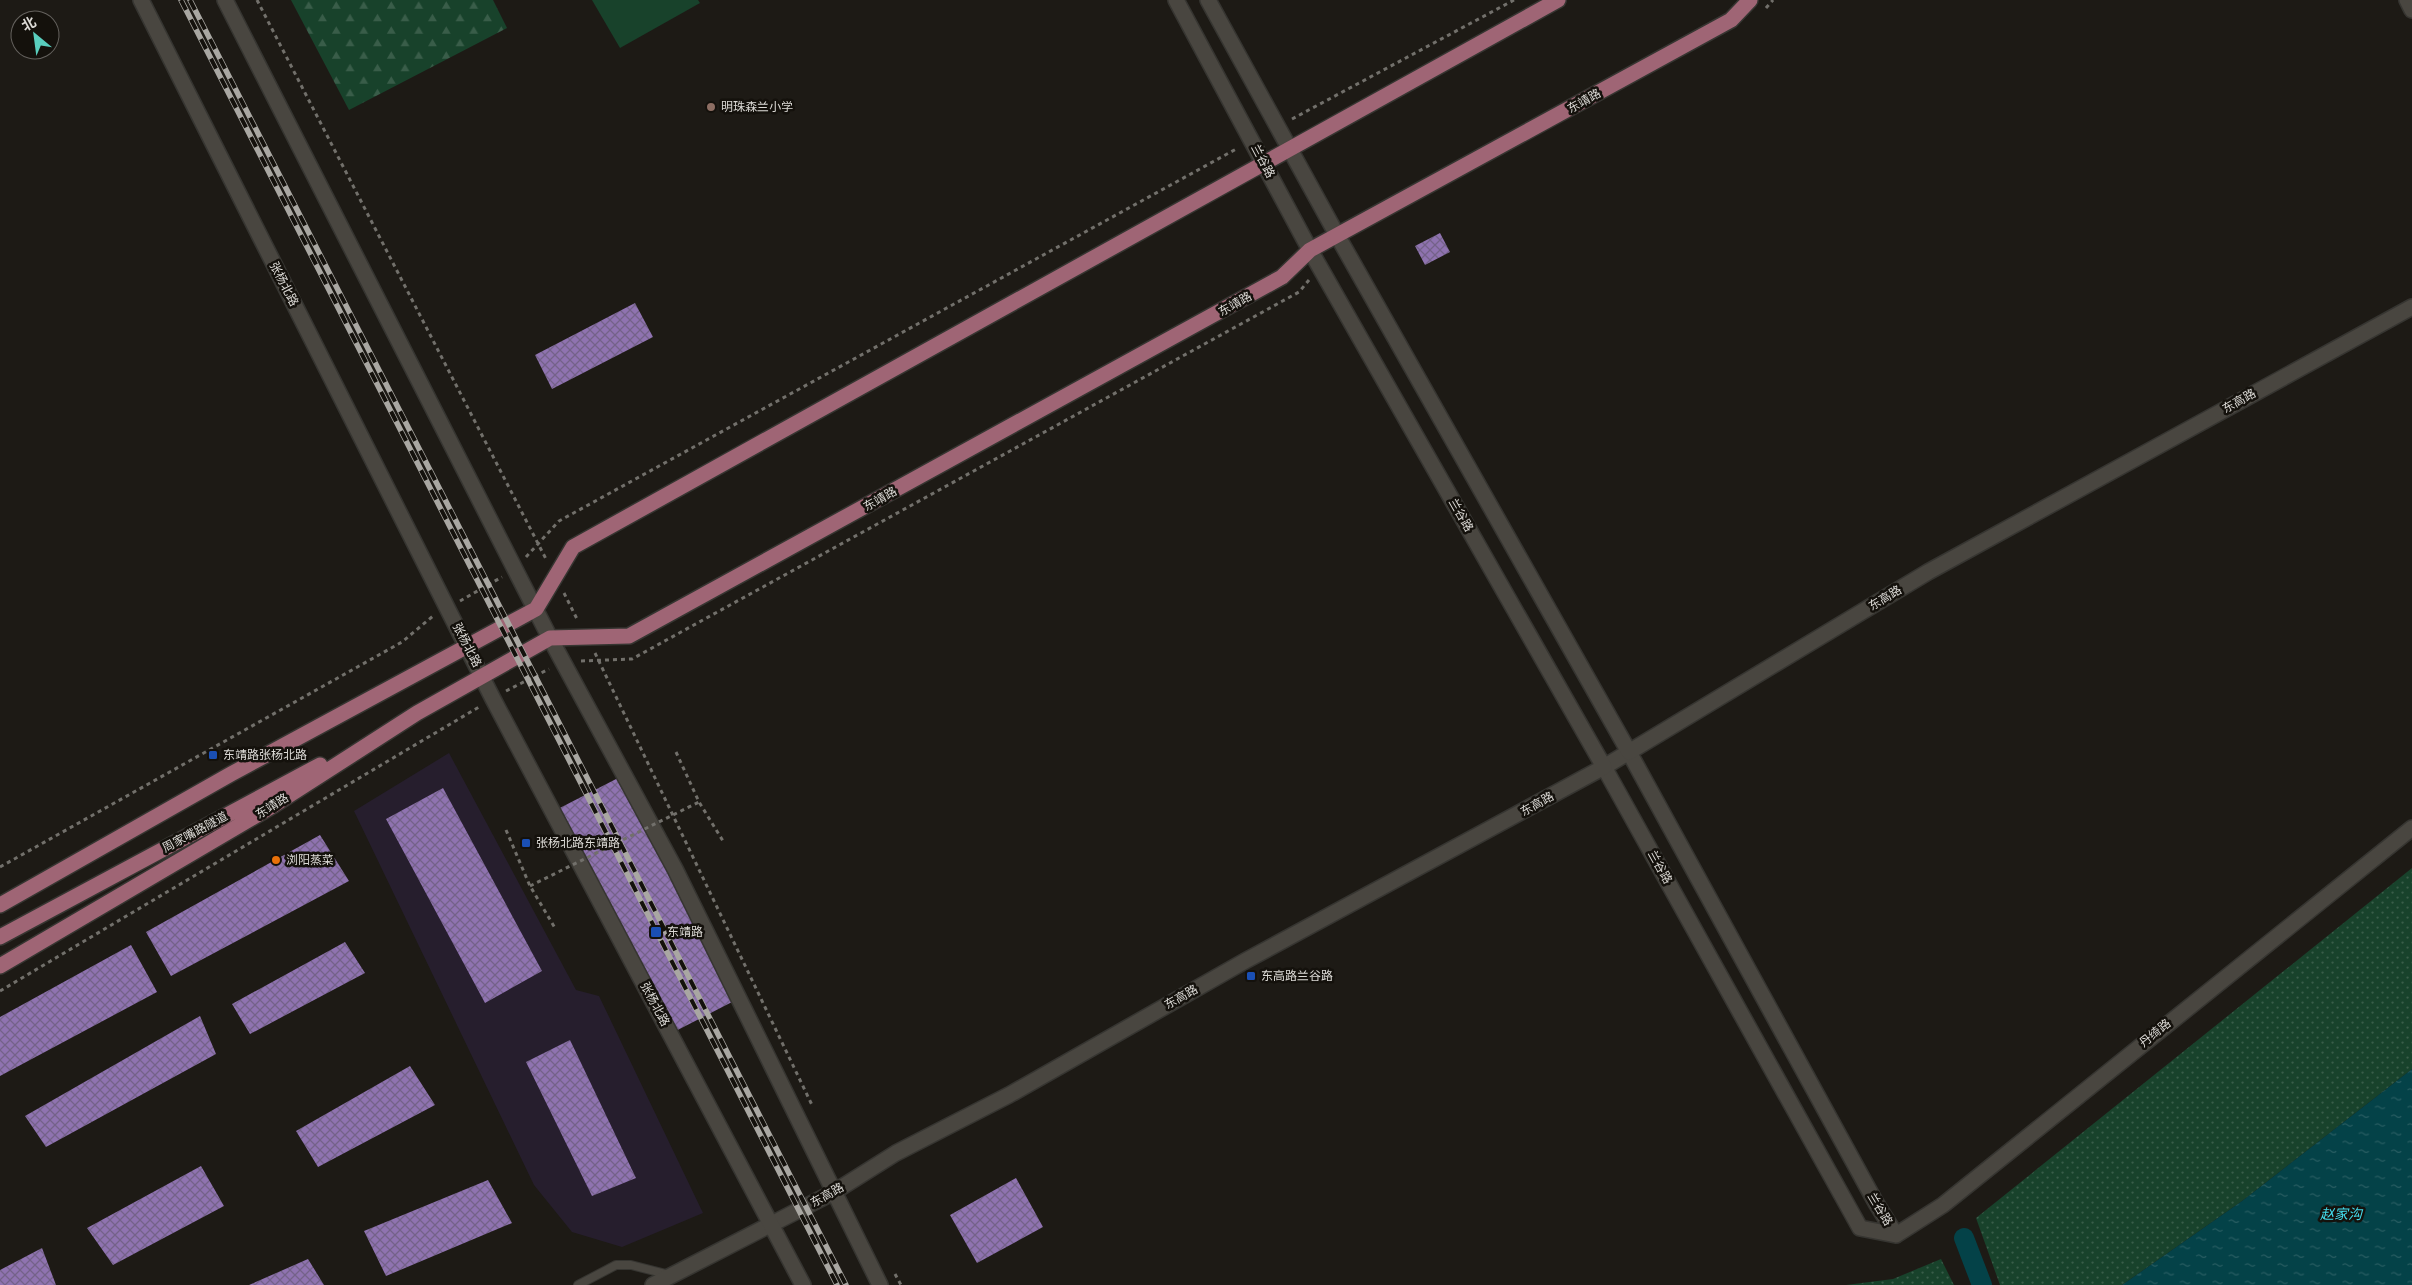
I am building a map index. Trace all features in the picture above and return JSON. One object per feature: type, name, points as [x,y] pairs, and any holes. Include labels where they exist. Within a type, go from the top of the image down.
[{"type":"main road","points":[[0,905],[231,774],[536,609],[573,547],[1558,0]]},
{"type":"main road","name":"东靖路","points":[[0,966],[274,805],[417,713],[550,638],[629,636],[1282,278],[1310,250],[1731,20],[1750,0]]},
{"type":"main road","name":"周家嘴路隧道","points":[[0,936],[417,713]]},
{"type":"street","name":"张杨北路","points":[[141,0],[467,648],[772,1223],[803,1285]]},
{"type":"street","points":[[225,0],[550,638],[675,869],[880,1285]]},
{"type":"street","name":"兰谷路","points":[[1176,0],[1310,250],[1604,767],[1860,1228],[1896,1235]]},
{"type":"street","name":"兰谷路","points":[[1208,0],[1337,235],[1629,752],[1876,1203],[1896,1235]]},
{"type":"street","points":[[2407,0],[2412,10]]},
{"type":"street","name":"东高路","points":[[653,1285],[834,1192],[896,1153],[1009,1095],[1245,961],[1604,767],[1928,572],[2412,307]]},
{"type":"street","name":"丹绮路","points":[[1896,1235],[1943,1205],[2412,828]]},
{"type":"lane","points":[[578,1285],[616,1265],[631,1265],[672,1275]]},
{"type":"path","points":[[676,752],[699,802],[723,841]]},
{"type":"path","points":[[530,886],[699,802]]},
{"type":"path","points":[[506,830],[530,886],[555,928]]},
{"type":"shaded area","points":[[449,753],[576,990],[599,996],[703,1213],[622,1247],[572,1232],[534,1185],[354,811]]},
{"type":"green space","points":[[291,0],[493,0],[507,28],[349,110]]},
{"type":"green space","points":[[592,0],[698,0],[700,3],[620,48]]},
{"type":"green space","points":[[2412,868],[2412,1069],[2242,1201],[2122,1285],[2000,1285],[1976,1218]]},
{"type":"green space","points":[[1941,1259],[1954,1285],[1846,1285],[1893,1279]]},
{"type":"water","name":"赵家沟","points":[[2412,1069],[2412,1285],[2122,1285],[2242,1201]]},
{"type":"building","points":[[1440,233],[1450,252],[1425,265],[1415,246]]},
{"type":"building","points":[[635,303],[653,337],[552,389],[535,355]]},
{"type":"building","name":"东靖路","points":[[620,777],[734,1001],[666,1036],[552,812]]},
{"type":"building","points":[[443,788],[542,971],[485,1003],[386,819]]},
{"type":"building","points":[[320,835],[349,881],[171,976],[146,932]]},
{"type":"building","points":[[345,942],[365,973],[250,1034],[232,1004]]},
{"type":"building","points":[[131,945],[157,992],[0,1076],[0,1017]]},
{"type":"building","points":[[200,1016],[216,1054],[46,1147],[25,1116]]},
{"type":"building","points":[[570,1040],[636,1178],[592,1196],[526,1062]]},
{"type":"building","points":[[410,1066],[435,1105],[318,1167],[296,1131]]},
{"type":"building","points":[[201,1166],[224,1206],[113,1265],[87,1228]]},
{"type":"building","points":[[1016,1178],[1043,1227],[977,1263],[950,1215]]},
{"type":"building","points":[[488,1180],[512,1223],[386,1276],[364,1231]]},
{"type":"building","points":[[42,1248],[56,1285],[0,1285],[0,1270]]},
{"type":"building","points":[[308,1259],[324,1285],[249,1285]]},
{"type":"waterway","points":[[1964,1238],[1982,1285]]},
{"type":"railway","points":[[181,0],[837,1285]]},
{"type":"railway","points":[[190,0],[846,1285]]},
{"type":"place","name":"明珠森兰小学","points":[[711,107]]},
{"type":"place","name":"东靖路张杨北路","points":[[213,755]]},
{"type":"place","name":"张杨北路东靖路","points":[[526,843]]},
{"type":"place","name":"浏阳蒸菜","points":[[276,860]]},
{"type":"place","name":"东靖路","points":[[656,932]]},
{"type":"place","name":"东高路兰谷路","points":[[1251,976]]}]
